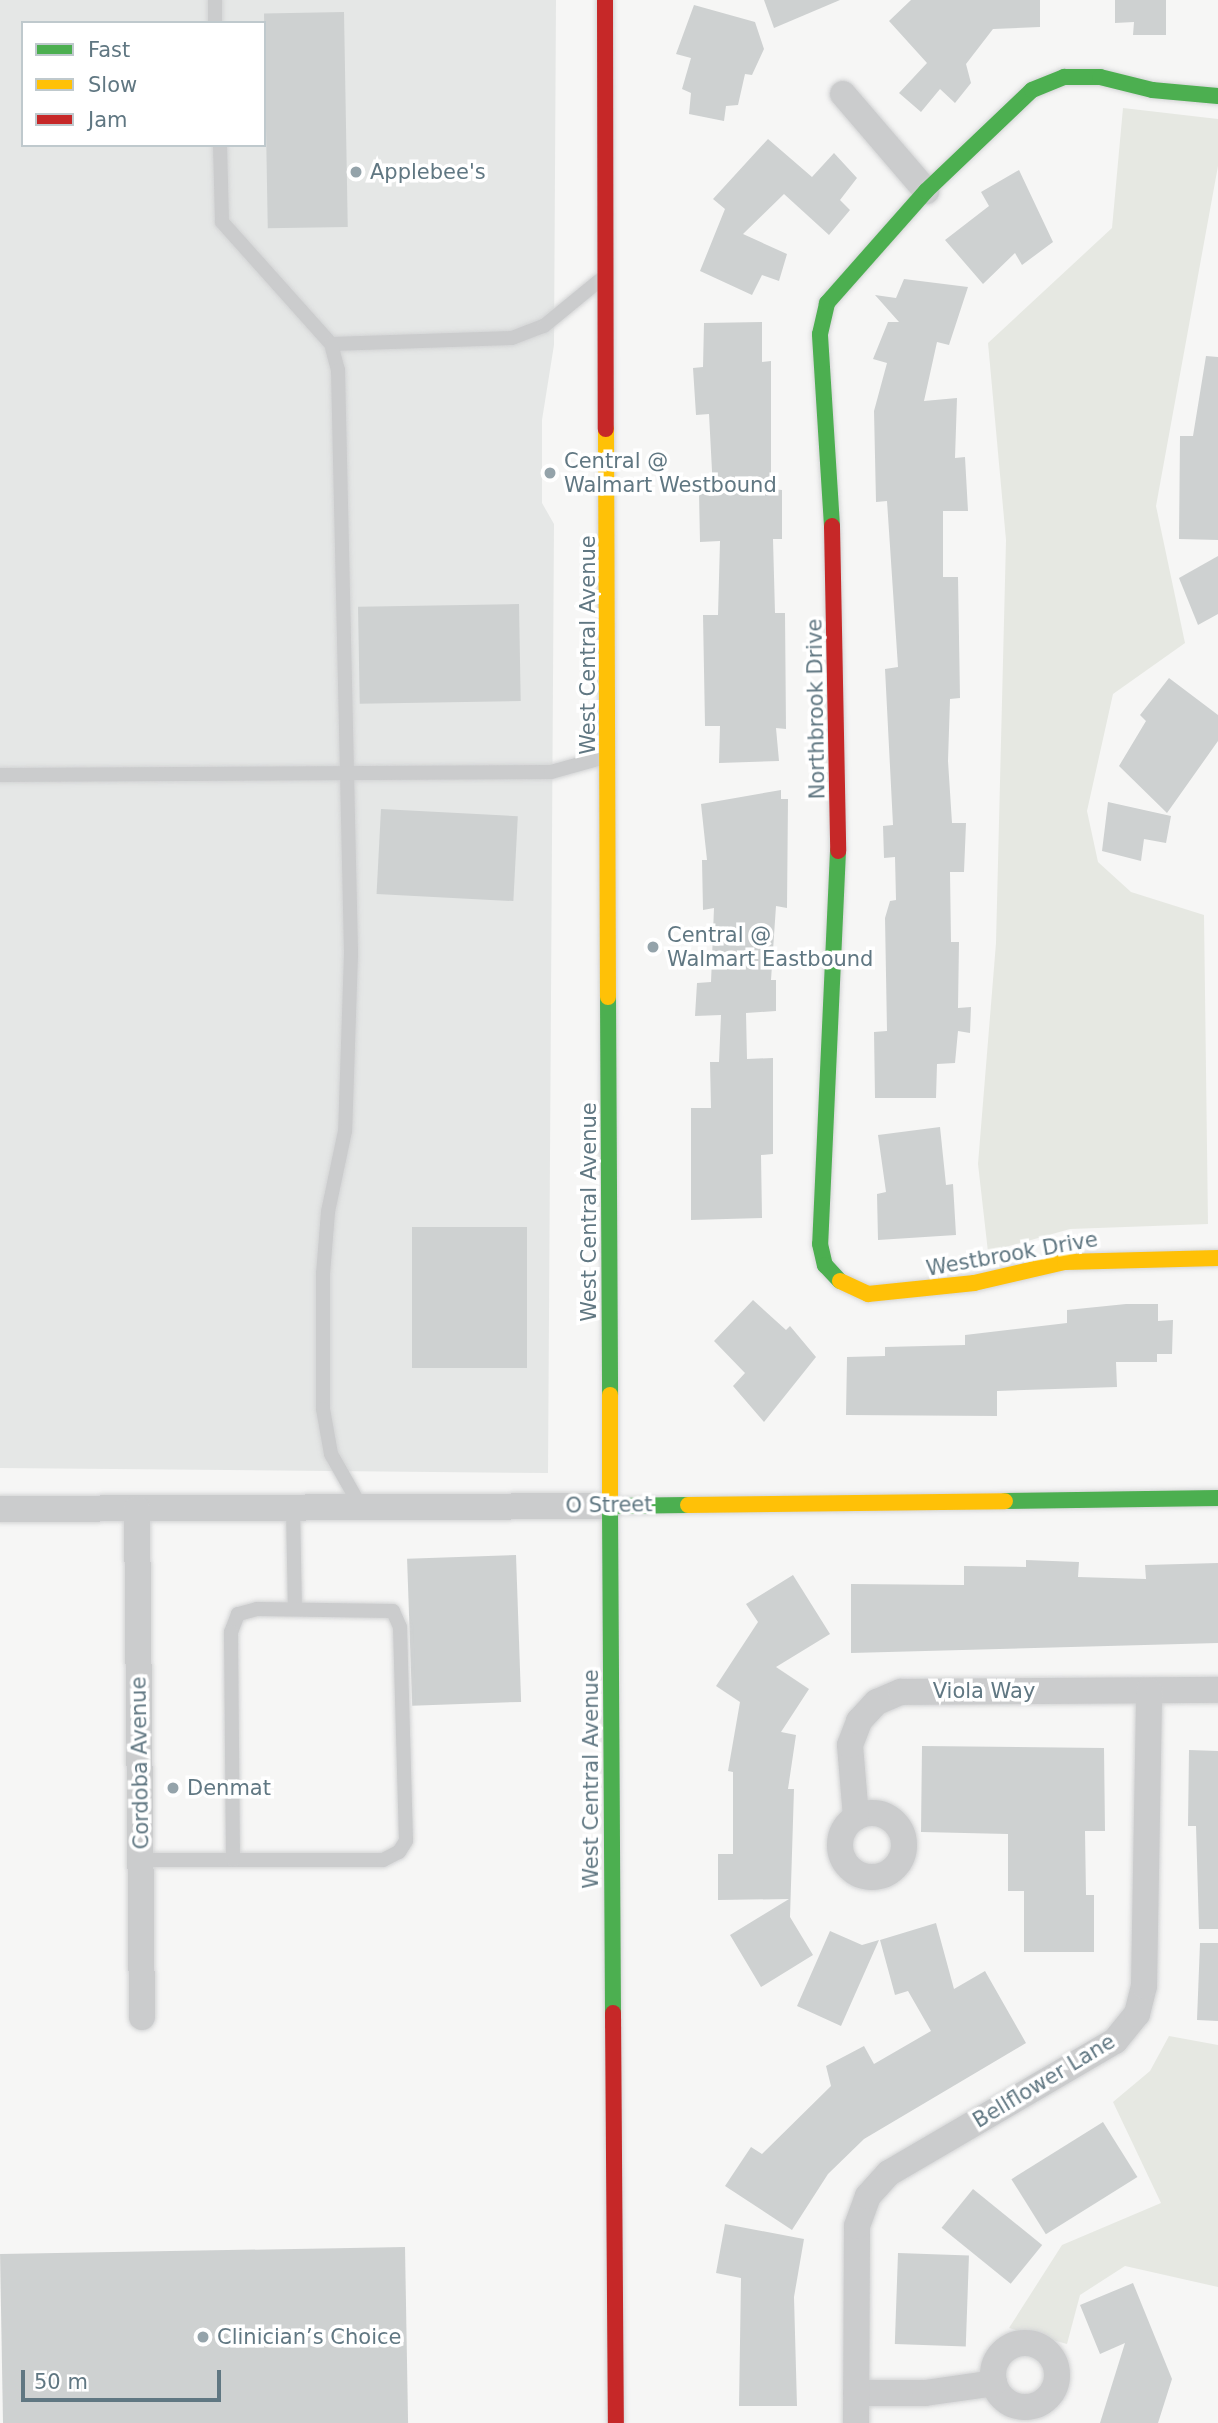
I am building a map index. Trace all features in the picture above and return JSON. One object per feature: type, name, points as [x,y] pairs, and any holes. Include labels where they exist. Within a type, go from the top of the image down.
[{"type":"street","name":"West Central Avenue","points":[[605,0],[616,2423]]},
{"type":"street","name":"Northbrook Drive","points":[[824,1265],[820,1244],[839,817],[830,426],[820,334],[827,303],[841,283],[926,191],[1032,90],[1064,77],[1218,96]]},
{"type":"street","points":[[843,94],[926,191]]},
{"type":"street","name":"Westbrook Drive","points":[[824,1265],[852,1290],[868,1294],[974,1283],[1065,1262],[1218,1258]]},
{"type":"street","name":"O Street","points":[[0,1509],[610,1506],[1218,1498]]},
{"type":"street","name":"Cordoba Avenue","points":[[137,1509],[142,2017]]},
{"type":"street","name":"Bellflower Lane","points":[[856,2423],[857,2226],[868,2196],[890,2173],[1115,2041],[1136,2014],[1144,1986],[1149,1690]]},
{"type":"street","name":"Viola Way","points":[[856,1817],[850,1745],[859,1721],[877,1702],[901,1692],[1218,1690]]},
{"type":"street","points":[[856,2393],[925,2393],[994,2383]]},
{"type":"lane","points":[[215,0],[215,21]]},
{"type":"lane","points":[[219,147],[222,222],[331,344],[338,370],[347,775],[346,1107],[323,1274],[323,1409],[331,1454],[361,1507]]},
{"type":"lane","points":[[331,344],[512,338],[544,326],[606,274]]},
{"type":"lane","points":[[0,775],[551,772],[610,755]]},
{"type":"lane","points":[[293,1508],[295,1609]]},
{"type":"lane","points":[[141,1860],[233,1860],[383,1860],[406,1840],[400,1626],[393,1611],[295,1609],[239,1614],[231,1632],[233,1860]]},
{"type":"shaded area","points":[[0,0],[556,0],[554,345],[542,420],[542,503],[554,524],[548,1473],[0,1468]]},
{"type":"shaded area","points":[[1123,108],[1218,119],[1218,166],[1156,506],[1185,643],[1113,694],[1087,811],[1098,862],[1131,892],[1204,915],[1208,1224],[1070,1229],[988,1252],[978,1164],[996,943],[1006,540],[988,343],[1112,228]]},
{"type":"shaded area","points":[[1169,2036],[1218,2045],[1218,2287],[1125,2266],[1080,2295],[1067,2344],[1009,2328],[1062,2245],[1161,2203],[1113,2102],[1150,2071]]},
{"type":"building","points":[[764,0],[840,0],[774,28]]},
{"type":"building","points":[[911,0],[1040,0],[1040,27],[993,29],[966,64],[971,83],[955,103],[940,89],[921,112],[899,93],[927,63],[889,21]]},
{"type":"building","points":[[1115,0],[1166,0],[1166,35],[1133,35],[1134,22],[1115,23]]},
{"type":"building","points":[[694,5],[755,22],[764,49],[752,75],[745,74],[738,105],[726,106],[724,121],[689,114],[691,93],[682,89],[691,58],[676,54]]},
{"type":"building","points":[[344,12],[348,227],[268,228],[264,13]]},
{"type":"building","points":[[768,139],[812,177],[834,153],[857,178],[840,200],[850,210],[829,235],[784,194],[743,234],[787,254],[779,281],[762,275],[752,295],[700,271],[725,209],[713,199]]},
{"type":"building","points":[[1019,170],[1053,242],[1022,265],[1015,253],[983,284],[945,240],[989,206],[981,192]]},
{"type":"building","points":[[904,279],[968,287],[949,345],[937,342],[924,401],[957,398],[955,458],[965,457],[968,511],[943,511],[943,577],[958,577],[960,698],[950,699],[948,761],[952,823],[966,823],[964,872],[950,872],[951,942],[959,942],[958,1008],[971,1007],[970,1033],[958,1031],[955,1063],[937,1064],[936,1098],[875,1098],[874,1032],[887,1031],[885,918],[890,901],[896,900],[895,857],[884,858],[883,826],[893,825],[885,669],[898,667],[887,501],[876,502],[874,411],[887,363],[873,359],[888,322],[899,322],[875,295],[896,298]]},
{"type":"building","points":[[762,322],[762,362],[771,361],[771,489],[782,490],[782,539],[773,539],[775,613],[785,613],[786,729],[776,728],[779,761],[719,763],[720,726],[705,726],[703,615],[718,615],[720,541],[700,542],[699,493],[713,490],[709,414],[696,415],[693,368],[703,367],[704,323]]},
{"type":"building","points":[[1206,356],[1218,357],[1218,540],[1179,539],[1180,436],[1193,436]]},
{"type":"building","points":[[1218,556],[1218,614],[1198,625],[1179,578]]},
{"type":"building","points":[[519,604],[521,701],[360,704],[358,607]]},
{"type":"building","points":[[1169,678],[1218,715],[1218,741],[1167,813],[1119,766],[1146,721],[1140,715]]},
{"type":"building","points":[[781,790],[781,799],[788,799],[787,908],[776,906],[771,980],[776,980],[776,1011],[746,1013],[747,1059],[773,1058],[773,1154],[761,1155],[762,1218],[691,1220],[691,1108],[711,1108],[710,1062],[719,1062],[721,1015],[695,1016],[697,983],[711,982],[714,908],[703,910],[702,860],[707,860],[701,804]]},
{"type":"building","points":[[1108,802],[1171,816],[1166,843],[1144,839],[1141,861],[1102,851]]},
{"type":"building","points":[[381,809],[518,816],[513,901],[377,894]]},
{"type":"building","points":[[940,1127],[946,1185],[953,1184],[956,1235],[878,1240],[877,1194],[886,1192],[878,1135]]},
{"type":"building","points":[[412,1227],[527,1227],[527,1368],[412,1368]]},
{"type":"building","points":[[753,1300],[786,1330],[790,1326],[816,1357],[764,1422],[733,1386],[745,1373],[714,1341]]},
{"type":"building","points":[[1126,1304],[1158,1304],[1158,1321],[1173,1320],[1172,1354],[1157,1354],[1157,1362],[1116,1362],[1117,1387],[997,1391],[997,1416],[846,1415],[847,1357],[885,1356],[885,1347],[965,1345],[965,1335],[1067,1323],[1067,1310]]},
{"type":"building","points":[[516,1555],[521,1702],[412,1706],[407,1559]]},
{"type":"building","points":[[1026,1560],[1079,1562],[1078,1577],[1146,1579],[1145,1565],[1218,1563],[1218,1643],[851,1653],[851,1584],[964,1585],[964,1566],[1026,1567]]},
{"type":"building","points":[[793,1575],[830,1634],[776,1667],[809,1689],[781,1732],[796,1735],[788,1789],[794,1789],[790,1917],[813,1955],[761,1987],[730,1935],[789,1899],[718,1900],[718,1854],[733,1854],[733,1772],[728,1771],[740,1702],[716,1686],[758,1622],[746,1604]]},
{"type":"building","points":[[922,1746],[1104,1748],[1105,1831],[1085,1831],[1086,1895],[1094,1895],[1094,1952],[1024,1952],[1024,1891],[1008,1891],[1008,1834],[921,1832]]},
{"type":"building","points":[[1189,1750],[1218,1751],[1218,1929],[1199,1929],[1196,1826],[1188,1826]]},
{"type":"building","points":[[936,1923],[954,1989],[985,1971],[1026,2043],[864,2139],[828,2174],[792,2230],[725,2186],[751,2147],[762,2154],[831,2086],[826,2066],[864,2046],[874,2064],[931,2031],[908,1991],[895,1995],[880,1940]]},
{"type":"building","points":[[830,1931],[862,1945],[879,1940],[841,2026],[797,2006]]},
{"type":"building","points":[[1200,1943],[1218,1943],[1218,2021],[1197,2020]]},
{"type":"building","points":[[1103,2122],[1137,2177],[1046,2234],[1011,2179]]},
{"type":"building","points":[[973,2189],[1042,2245],[1011,2284],[942,2228]]},
{"type":"building","points":[[725,2224],[804,2239],[794,2297],[797,2406],[739,2406],[741,2278],[716,2273]]},
{"type":"building","name":"Clinician’s Choice","points":[[405,2247],[408,2423],[3,2423],[0,2254]]},
{"type":"building","points":[[898,2253],[969,2255],[966,2346],[895,2344]]},
{"type":"building","points":[[1133,2283],[1172,2379],[1158,2423],[1100,2423],[1125,2343],[1100,2354],[1080,2305]]},
{"type":"traffic: fast","points":[[832,526],[820,334],[827,303],[926,191],[1032,90],[1064,77],[1100,77],[1152,90],[1218,96]]},
{"type":"traffic: fast","points":[[838,851],[820,1244],[825,1265],[840,1281]]},
{"type":"traffic: fast","points":[[608,997],[610,1395]]},
{"type":"traffic: fast","points":[[1005,1501],[1218,1498]]},
{"type":"traffic: fast","points":[[613,2013],[610,1506],[688,1505]]},
{"type":"traffic: slow","points":[[606,429],[608,997]]},
{"type":"traffic: slow","points":[[840,1281],[868,1294],[974,1283],[1065,1262],[1218,1258]]},
{"type":"traffic: slow","points":[[610,1395],[610,1506]]},
{"type":"traffic: slow","points":[[688,1505],[1005,1501]]},
{"type":"traffic: jam","points":[[605,0],[606,429]]},
{"type":"traffic: jam","points":[[832,526],[838,851]]},
{"type":"traffic: jam","points":[[613,2013],[616,2423]]},
{"type":"place","name":"Applebee's","points":[[356,172]]},
{"type":"place","name":"Central @ Walmart Westbound","points":[[550,473]]},
{"type":"place","name":"Central @ Walmart Eastbound","points":[[653,947]]},
{"type":"place","name":"Denmat","points":[[173,1788]]},
{"type":"place","name":"Clinician’s Choice","points":[[203,2337]]}]
